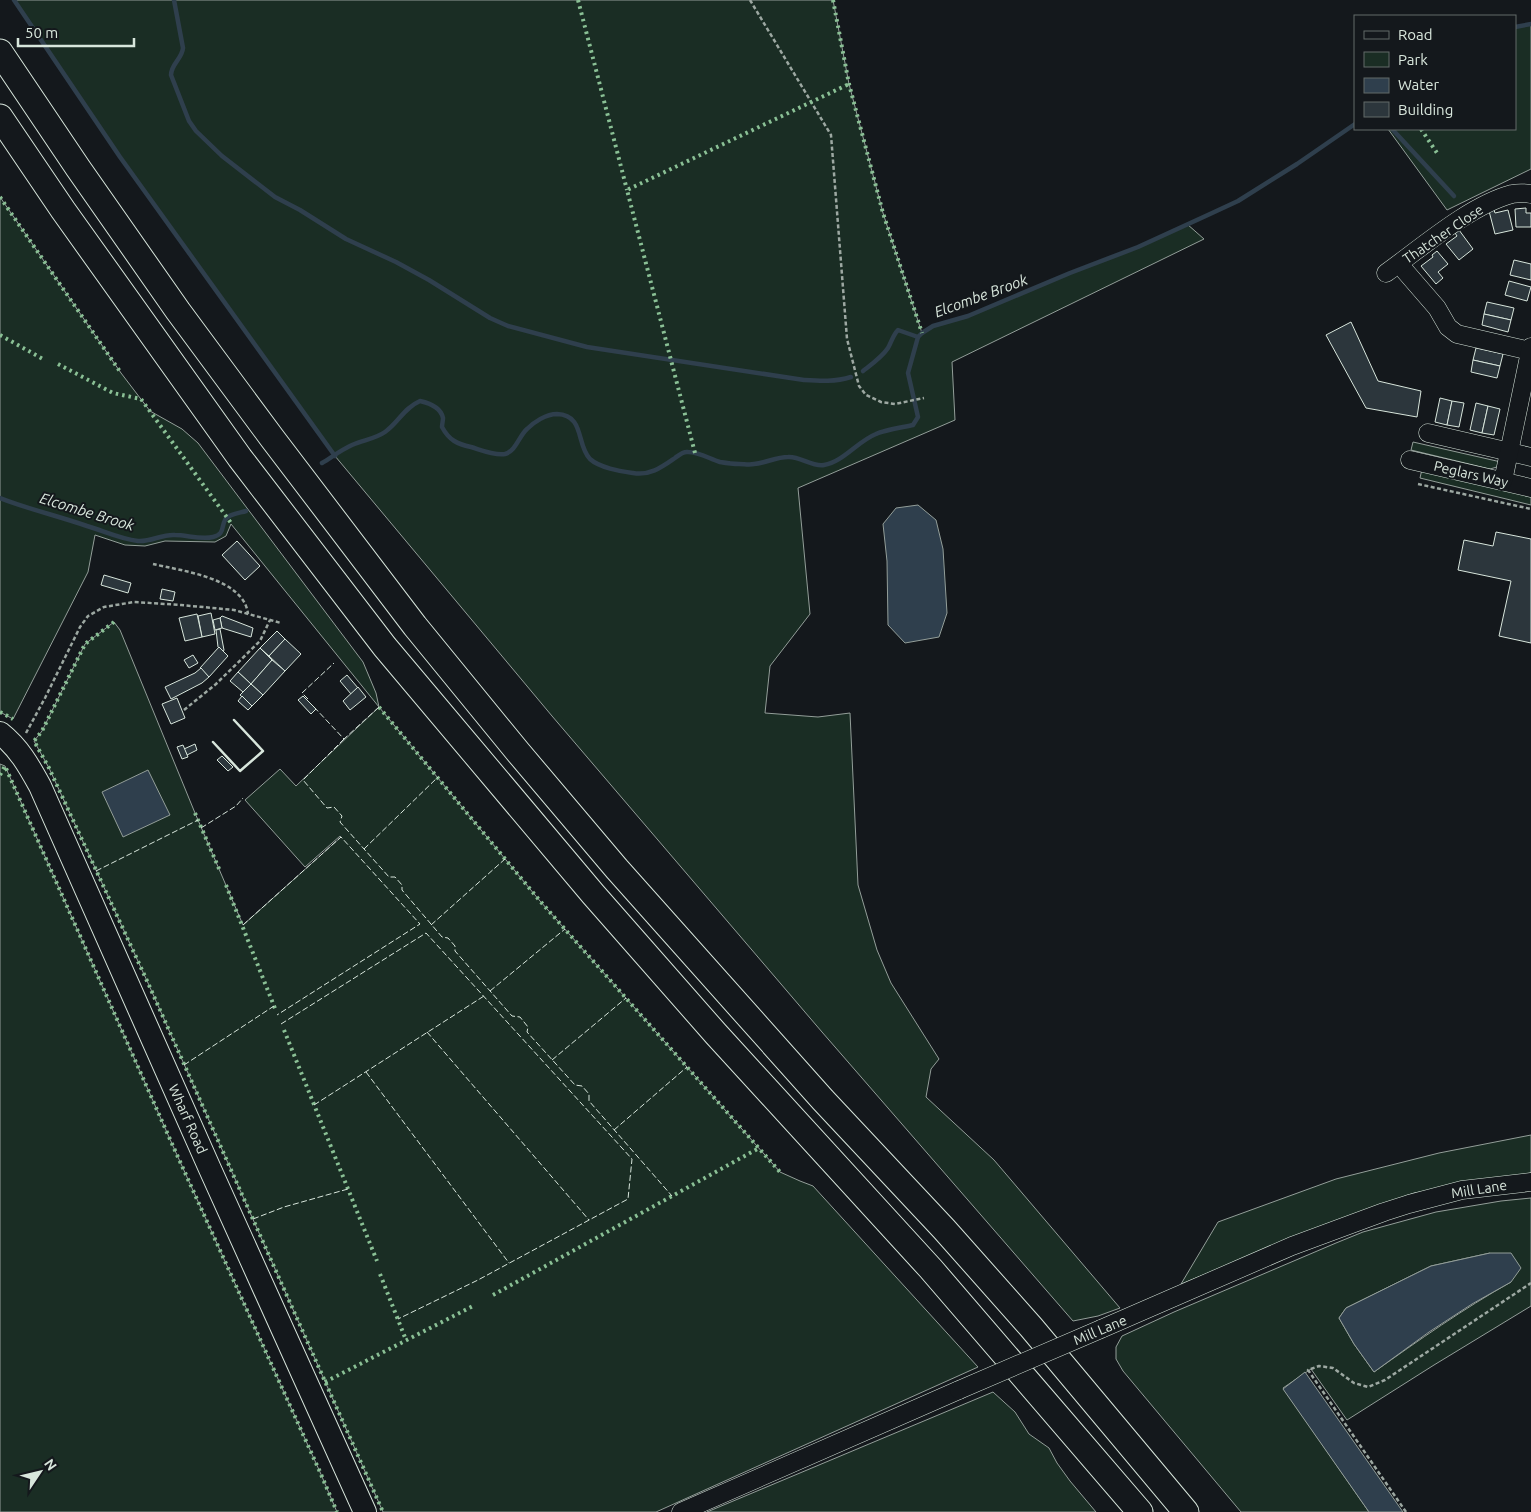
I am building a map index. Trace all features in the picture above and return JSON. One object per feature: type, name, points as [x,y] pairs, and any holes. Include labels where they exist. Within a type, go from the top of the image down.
[{"type":"highway","points":[[0,52],[178,311],[415,626],[617,869],[823,1100],[957,1243],[1031,1327],[1186,1512]]},
{"type":"highway","points":[[0,117],[69,218],[240,458],[385,647],[593,894],[716,1034],[930,1269],[1140,1512]]},
{"type":"main road","name":"Wharf Road","points":[[7,739],[26,762],[40,786],[365,1512]]},
{"type":"street","name":"Thatcher Close","points":[[1386,273],[1442,232],[1487,204],[1513,194],[1531,194]]},
{"type":"street","points":[[1405,270],[1436,308],[1448,327],[1457,334],[1530,349],[1503,481]]},
{"type":"street","points":[[1428,433],[1531,457]]},
{"type":"street","name":"Peglars Way","points":[[1410,460],[1531,488]]},
{"type":"street","name":"Mill Lane","points":[[681,1512],[1292,1246],[1384,1212],[1462,1190],[1531,1182]]},
{"type":"path","points":[[750,0],[831,135],[847,338],[859,386],[866,395],[881,402],[895,404],[924,398]]},
{"type":"path","points":[[1418,484],[1531,509]]},
{"type":"path","points":[[153,564],[212,579],[230,588],[247,605],[248,614]]},
{"type":"path","points":[[7,739],[27,731],[80,627],[88,616],[104,607],[134,602],[181,604],[234,610],[280,623]]},
{"type":"path","points":[[184,710],[216,684],[260,641],[270,620]]},
{"type":"path","points":[[1406,1512],[1308,1370],[1319,1366],[1333,1368],[1354,1383],[1368,1387],[1385,1380],[1531,1284]]},
{"type":"green space","points":[[15,0],[833,0],[849,84],[883,213],[922,333],[933,326],[968,316],[1138,247],[1187,224],[1204,239],[952,362],[955,420],[798,488],[810,614],[770,666],[765,713],[818,717],[850,713],[858,885],[877,950],[891,983],[939,1059],[931,1069],[926,1097],[994,1160],[1120,1308],[1098,1316],[1073,1321],[822,1032],[552,716],[335,456],[120,157]]},
{"type":"green space","points":[[1531,24],[1531,169],[1447,210],[1389,130],[1516,130],[1516,27]]},
{"type":"green space","points":[[0,197],[121,373],[150,411],[182,429],[198,443],[363,662],[376,693],[379,707],[231,524],[226,536],[215,542],[165,541],[145,546],[125,545],[95,535],[88,572],[13,719],[0,712]]},
{"type":"green space","points":[[1413,442],[1501,462],[1497,467],[1490,469],[1411,450]]},
{"type":"green space","points":[[1422,469],[1531,495],[1531,505],[1420,478]]},
{"type":"green space","points":[[114,622],[120,630],[243,925],[341,837],[305,867],[245,800],[280,769],[296,786],[379,707],[540,901],[780,1172],[813,1186],[978,1367],[656,1512],[383,1512],[148,983],[49,768],[34,741],[42,731],[85,644]]},
{"type":"green space","points":[[0,764],[5,766],[337,1512],[0,1512]]},
{"type":"green space","points":[[1531,1135],[1531,1173],[1414,1193],[1350,1216],[1181,1284],[1218,1222],[1336,1179],[1439,1153]]},
{"type":"green space","points":[[1531,1198],[1531,1306],[1347,1420],[1311,1369],[1283,1388],[1369,1512],[1241,1512],[1123,1371],[1116,1359],[1116,1347],[1122,1336],[1336,1243],[1363,1232],[1436,1212]],"holes":[[[1490,1253],[1511,1282],[1458,1314],[1374,1372],[1354,1344],[1339,1318],[1346,1308],[1431,1266]]]},
{"type":"green space","points":[[993,1392],[1015,1412],[1029,1434],[1049,1448],[1070,1481],[1096,1512],[707,1512]]},
{"type":"water","points":[[918,505],[936,520],[943,549],[947,613],[939,637],[905,643],[888,625],[887,561],[883,524],[896,508]]},
{"type":"water","points":[[148,770],[170,815],[123,837],[102,792]]},
{"type":"water","points":[[1490,1253],[1511,1253],[1521,1268],[1511,1282],[1472,1304],[1429,1332],[1374,1372],[1354,1344],[1339,1318],[1346,1308],[1431,1266]]},
{"type":"water","points":[[1305,1372],[1403,1512],[1369,1512],[1283,1389]]},
{"type":"building","points":[[1526,208],[1526,213],[1531,213],[1531,227],[1516,227],[1515,209]]},
{"type":"building","points":[[1494,210],[1495,213],[1508,210],[1513,230],[1495,234],[1489,211]]},
{"type":"building","points":[[1459,230],[1473,249],[1459,260],[1446,244],[1457,236],[1455,233]]},
{"type":"building","points":[[1437,251],[1448,264],[1438,272],[1443,278],[1436,284],[1421,266],[1433,257],[1432,255]]},
{"type":"building","points":[[1514,260],[1531,264],[1531,280],[1510,275]]},
{"type":"building","points":[[1509,281],[1531,287],[1527,301],[1505,295]]},
{"type":"building","points":[[1487,302],[1514,308],[1511,320],[1484,314]]},
{"type":"building","points":[[1484,314],[1511,320],[1508,332],[1482,325]]},
{"type":"building","points":[[1351,322],[1378,381],[1421,391],[1417,417],[1366,408],[1326,335]]},
{"type":"building","points":[[1476,348],[1503,354],[1500,366],[1473,360]]},
{"type":"building","points":[[1473,360],[1500,366],[1497,378],[1471,372]]},
{"type":"building","points":[[1440,398],[1452,401],[1447,425],[1435,422]]},
{"type":"building","points":[[1452,401],[1464,403],[1459,427],[1447,425]]},
{"type":"building","points":[[1476,403],[1488,406],[1482,433],[1470,430]]},
{"type":"building","points":[[1488,406],[1500,409],[1494,435],[1482,433]]},
{"type":"building","points":[[1496,532],[1531,539],[1531,643],[1499,636],[1511,581],[1458,570],[1464,540],[1493,546]]},
{"type":"building","points":[[237,541],[260,566],[245,580],[222,555]]},
{"type":"building","points":[[104,575],[131,583],[128,593],[101,585]]},
{"type":"building","points":[[162,589],[175,592],[173,601],[160,599]]},
{"type":"building","points":[[211,613],[215,634],[202,637],[198,616]]},
{"type":"building","points":[[197,614],[202,637],[185,641],[179,618]]},
{"type":"building","points":[[222,616],[253,628],[251,637],[222,628],[220,618]]},
{"type":"building","points":[[220,618],[222,628],[215,630],[213,620]]},
{"type":"building","points":[[220,629],[223,652],[218,647],[216,630]]},
{"type":"building","points":[[277,631],[285,639],[269,656],[260,648]]},
{"type":"building","points":[[285,639],[301,654],[285,671],[269,656]]},
{"type":"building","points":[[219,647],[228,656],[209,677],[200,668]]},
{"type":"building","points":[[260,648],[272,660],[251,684],[238,672]]},
{"type":"building","points":[[193,655],[198,663],[189,668],[184,660]]},
{"type":"building","points":[[272,660],[285,671],[263,695],[251,684]]},
{"type":"building","points":[[201,668],[209,677],[202,683],[171,699],[165,687],[195,673]]},
{"type":"building","points":[[238,672],[251,684],[243,692],[230,681]]},
{"type":"building","points":[[347,675],[358,688],[351,694],[340,681]]},
{"type":"building","points":[[251,684],[263,695],[252,706],[240,695]]},
{"type":"building","points":[[358,687],[366,697],[350,710],[343,701]]},
{"type":"building","points":[[242,696],[252,706],[248,710],[238,701]]},
{"type":"building","points":[[303,696],[316,709],[311,714],[298,700]]},
{"type":"building","points":[[177,698],[185,718],[171,724],[162,704]]},
{"type":"building","points":[[195,744],[197,750],[187,755],[184,749]]},
{"type":"building","points":[[183,745],[188,757],[182,759],[177,747]]},
{"type":"building","points":[[222,756],[233,767],[228,771],[217,760]]},
{"type":"waterway","points":[[14,0],[120,157],[335,456]]},
{"type":"waterway","points":[[174,0],[183,48],[171,71],[171,75],[189,121],[196,131],[222,156],[275,197],[300,210],[346,239],[396,262],[490,318],[508,326],[587,347],[804,380],[822,381],[851,377]]},
{"type":"waterway","name":"Elcombe Brook","points":[[1516,27],[1531,24]]},
{"type":"waterway","name":"Elcombe Brook","points":[[322,463],[356,443],[385,432],[414,404],[420,401],[440,411],[443,418],[442,427],[454,441],[497,454],[505,454],[512,450],[524,432],[537,421],[549,415],[557,414],[572,419],[590,459],[605,467],[622,471],[639,474],[650,472],[686,452],[734,464],[752,464],[788,457],[820,465],[831,463],[844,456],[869,437],[913,425],[918,417],[908,373],[918,337],[922,333],[933,326],[968,316],[1138,247],[1238,201],[1297,164],[1354,125]]},
{"type":"waterway","points":[[1393,130],[1454,196]]},
{"type":"waterway","points":[[863,371],[886,351],[898,330],[918,337]]},
{"type":"waterway","name":"Elcombe Brook","points":[[0,498],[118,537],[138,541],[170,535],[204,538],[217,536],[221,532],[227,518],[246,511]]},
{"type":"hedge","points":[[578,0],[627,190]]},
{"type":"hedge","points":[[833,0],[849,84],[883,213],[922,333]]},
{"type":"hedge","points":[[695,453],[627,190],[849,84]]},
{"type":"hedge","points":[[1422,130],[1439,156]]},
{"type":"hedge","points":[[0,197],[121,373]]},
{"type":"hedge","points":[[0,335],[43,359]]},
{"type":"hedge","points":[[58,364],[113,393],[141,399],[231,523]]},
{"type":"hedge","points":[[114,622],[85,644],[42,731],[34,741],[49,768],[148,983],[383,1512]]},
{"type":"hedge","points":[[379,707],[540,901],[780,1172]]},
{"type":"hedge","points":[[0,712],[13,719]]},
{"type":"hedge","points":[[0,775],[5,766],[337,1512]]},
{"type":"hedge","points":[[195,813],[220,871]]},
{"type":"hedge","points":[[226,885],[276,1011]]},
{"type":"hedge","points":[[284,1030],[377,1261]]},
{"type":"hedge","points":[[493,1295],[759,1148]]},
{"type":"hedge","points":[[380,1274],[406,1340]]},
{"type":"hedge","points":[[325,1382],[475,1305]]},
{"type":"fence","points":[[308,699],[302,693],[334,663]]},
{"type":"fence","points":[[314,707],[344,739],[379,707]]},
{"type":"fence","points":[[344,739],[303,780],[327,808],[334,807],[342,816],[340,822],[389,877],[395,877],[402,885],[402,890],[442,937],[448,938],[455,946],[455,951],[512,1016],[520,1017],[528,1027],[527,1032],[575,1085],[582,1086],[589,1094],[589,1101],[672,1196]]},
{"type":"fence","points":[[364,849],[438,777]]},
{"type":"fence","points":[[201,828],[236,806],[243,798]]},
{"type":"fence","points":[[96,871],[198,820]]},
{"type":"fence","points":[[243,925],[341,837],[420,924],[277,1015]]},
{"type":"fence","points":[[431,925],[505,859]]},
{"type":"fence","points":[[490,991],[565,929]]},
{"type":"fence","points":[[281,1024],[426,933],[632,1159],[628,1199],[478,1280],[398,1319]]},
{"type":"fence","points":[[314,1105],[484,996]]},
{"type":"fence","points":[[552,1060],[626,998]]},
{"type":"fence","points":[[184,1065],[274,1006]]},
{"type":"fence","points":[[427,1032],[589,1220]]},
{"type":"fence","points":[[614,1130],[687,1067]]},
{"type":"fence","points":[[366,1072],[509,1263]]},
{"type":"fence","points":[[253,1219],[284,1207],[348,1189]]},
{"type":"wall","points":[[213,742],[240,771],[263,751],[234,720]]}]
